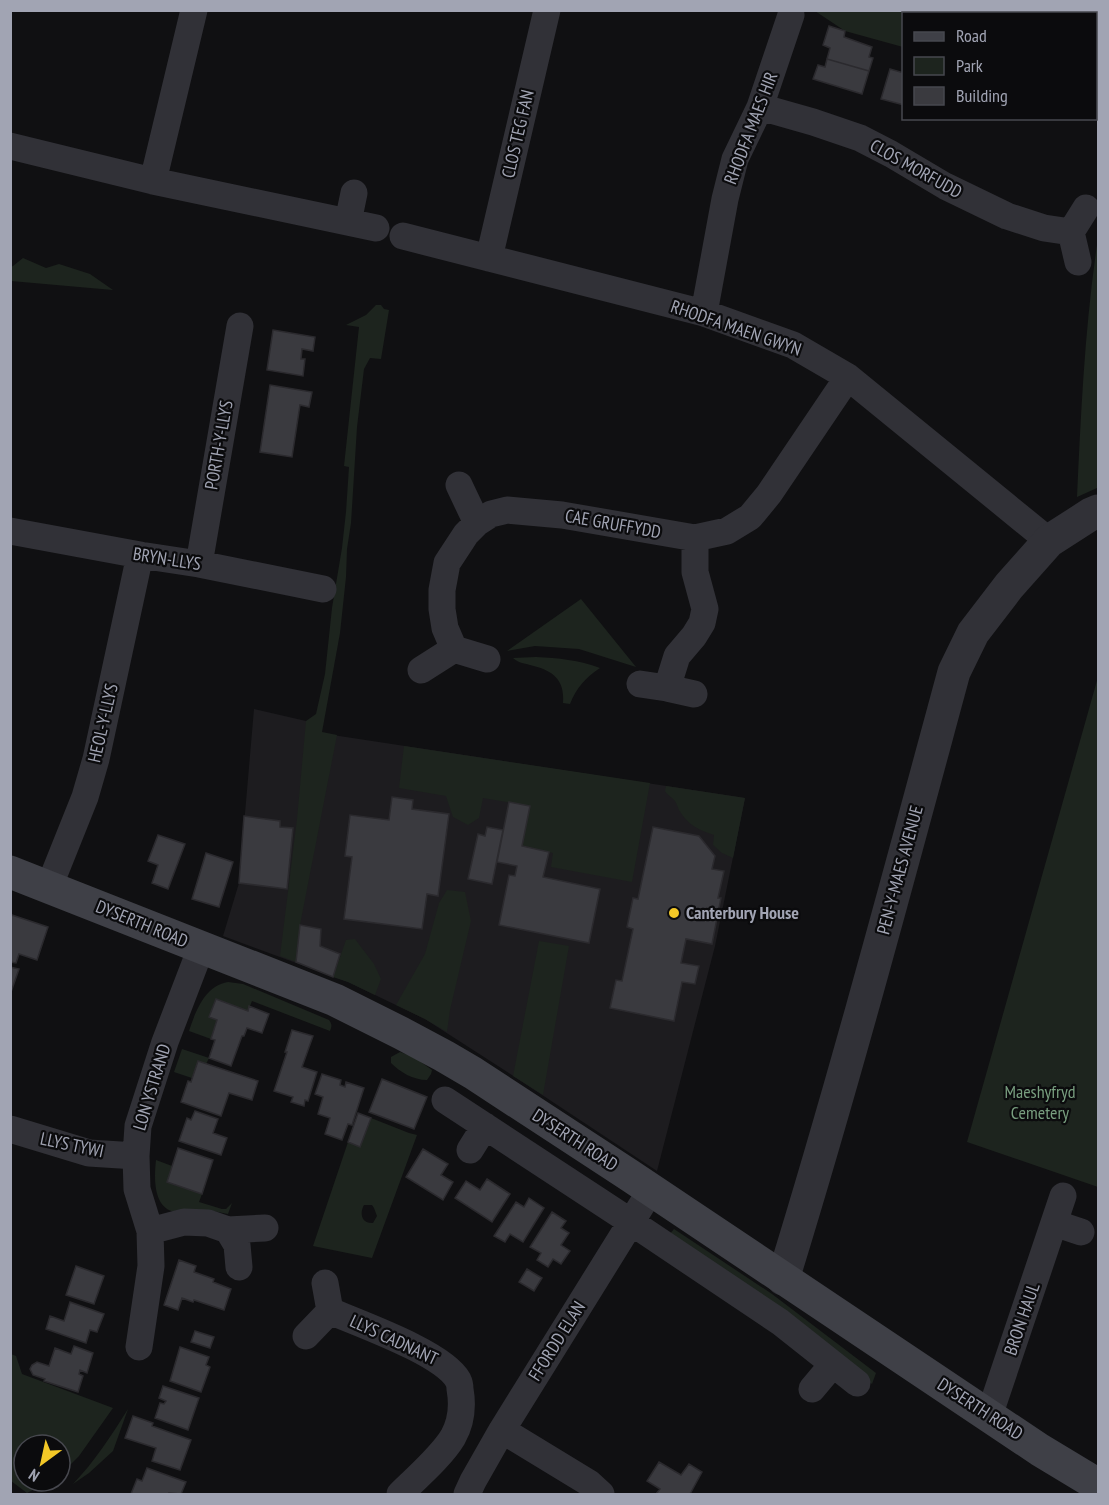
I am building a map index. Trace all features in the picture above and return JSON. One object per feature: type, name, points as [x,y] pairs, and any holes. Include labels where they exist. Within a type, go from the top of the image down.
[{"type":"main road","name":"DYSERTH ROAD","points":[[10,872],[335,1000],[409,1037],[473,1073],[1040,1450],[1098,1485]]},
{"type":"street","points":[[153,181],[194,10]]},
{"type":"street","name":"CLOS TEG FAN","points":[[489,258],[547,10]]},
{"type":"street","name":"RHODFA MAES HIR","points":[[704,313],[725,199],[735,159],[760,107],[791,15]]},
{"type":"street","name":"CLOS MORFUDD","points":[[760,107],[860,138],[945,186],[1007,216],[1044,228],[1071,232]]},
{"type":"street","points":[[12,146],[153,181],[376,228]]},
{"type":"street","points":[[348,222],[354,193]]},
{"type":"street","points":[[1078,262],[1071,232],[1086,208]]},
{"type":"street","name":"RHODFA MAEN GWYN","points":[[403,236],[704,313],[793,345],[848,377],[1049,541]]},
{"type":"street","name":"PORTH-Y-LLYS","points":[[199,564],[240,326]]},
{"type":"street","name":"CAE GRUFFYDD","points":[[454,649],[445,628],[442,590],[447,563],[466,534],[477,523],[491,514],[507,510],[562,515],[695,538],[727,531],[750,517],[769,494],[848,377]]},
{"type":"street","points":[[459,485],[477,523]]},
{"type":"street","name":"PEN-Y-MAES AVENUE","points":[[783,1279],[864,1002],[954,672],[973,633],[1009,585],[1049,541],[1098,511]]},
{"type":"street","name":"BRYN-LLYS","points":[[10,531],[199,564],[323,589]]},
{"type":"street","points":[[667,688],[678,656],[702,623],[705,609],[695,572],[695,538]]},
{"type":"street","name":"HEOL-Y-LLYS","points":[[50,887],[85,797],[96,759],[140,555]]},
{"type":"street","points":[[421,670],[454,649],[487,659]]},
{"type":"street","points":[[640,684],[693,694]]},
{"type":"street","name":"LON YSTRAND","points":[[139,1347],[151,1266],[150,1231],[137,1189],[138,1126],[165,1042],[201,948]]},
{"type":"street","points":[[445,1100],[780,1322],[856,1383]]},
{"type":"street","points":[[470,1150],[485,1126]]},
{"type":"street","name":"LLYS TYWI","points":[[10,1129],[89,1152],[136,1156]]},
{"type":"street","name":"FFORDD ELAN","points":[[467,1494],[502,1430],[651,1190]]},
{"type":"street","name":"BRON HAUL","points":[[989,1416],[1063,1196]]},
{"type":"street","points":[[150,1231],[184,1222],[208,1223],[228,1230],[265,1228]]},
{"type":"street","points":[[1054,1223],[1081,1232]]},
{"type":"street","points":[[228,1230],[237,1245],[239,1267]]},
{"type":"street","name":"LLYS CADNANT","points":[[325,1283],[330,1311]]},
{"type":"street","name":"LLYS CADNANT","points":[[306,1336],[330,1311]]},
{"type":"street","name":"LLYS CADNANT","points":[[330,1311],[426,1353],[445,1365],[458,1381],[462,1400],[461,1419],[452,1438],[400,1494]]},
{"type":"street","points":[[812,1389],[832,1364]]},
{"type":"street","points":[[502,1430],[589,1483],[601,1494]]},
{"type":"shaded area","points":[[254,709],[306,721],[313,732],[745,798],[715,946],[657,1171],[425,1019],[348,982],[223,936],[239,883]]},
{"type":"green space","points":[[815,11],[1098,11],[1098,102],[1097,12],[902,12],[902,47],[845,31]]},
{"type":"green space","points":[[1098,238],[1097,488],[1077,497],[1087,335]]},
{"type":"green space","points":[[23,258],[46,268],[59,264],[90,274],[113,290],[11,281],[11,267]]},
{"type":"green space","points":[[376,305],[389,310],[381,359],[370,358],[364,369],[340,633],[322,732],[337,735],[300,925],[296,962],[280,956],[297,819],[306,721],[316,714],[325,674],[346,512],[349,467],[344,466],[359,327],[346,325],[366,315]]},
{"type":"green space","points":[[581,599],[636,667],[579,649],[535,646],[507,651]]},
{"type":"green space","points":[[536,657],[568,660],[600,668],[582,683],[570,704],[563,703],[562,688],[556,677],[545,670],[521,663],[513,658]]},
{"type":"green space","name":"Maeshyfryd Cemetery","points":[[1098,677],[1098,1187],[967,1142]]},
{"type":"green space","points":[[404,746],[650,783],[632,882],[551,867],[553,853],[522,846],[530,806],[483,798],[479,818],[468,825],[453,817],[446,796],[399,788]]},
{"type":"green space","points":[[666,786],[745,798],[733,858],[722,853],[713,845],[714,835],[698,829],[686,820],[675,801],[665,791]]},
{"type":"green space","points":[[447,890],[465,892],[471,921],[447,1032],[396,1005],[425,954],[439,903]]},
{"type":"green space","points":[[355,939],[374,964],[381,979],[375,995],[333,977],[346,940]]},
{"type":"green space","points":[[539,941],[569,946],[543,1095],[513,1076]]},
{"type":"green space","points":[[228,982],[243,984],[329,1020],[330,1031],[252,1001],[248,1011],[216,999],[217,1020],[211,1039],[189,1031],[202,1000],[213,988]]},
{"type":"green space","points":[[182,1049],[209,1058],[206,1064],[198,1061],[192,1078],[174,1072]]},
{"type":"green space","points":[[400,1052],[414,1057],[432,1070],[427,1080],[407,1075],[391,1063],[391,1057]]},
{"type":"green space","points":[[371,1118],[417,1135],[372,1258],[313,1246],[348,1142],[360,1146]],"holes":[[[364,1205],[372,1205],[377,1216],[373,1223],[369,1223],[362,1218],[362,1212]]]},
{"type":"green space","points":[[156,1160],[172,1166],[167,1182],[202,1194],[199,1202],[222,1209],[226,1209],[232,1203],[228,1214],[213,1211],[175,1212],[162,1205],[156,1191]]},
{"type":"green space","points":[[674,1229],[772,1294],[876,1373],[872,1384],[808,1335],[668,1236]]},
{"type":"green space","points":[[11,1354],[16,1356],[22,1374],[113,1408],[72,1463],[72,1433],[12,1433],[11,1481]]},
{"type":"green space","points":[[128,1409],[113,1451],[73,1484],[96,1457]]},
{"type":"building","points":[[829,26],[845,31],[844,37],[872,47],[869,57],[873,58],[869,71],[827,59],[830,48],[823,45]]},
{"type":"building","points":[[827,59],[869,71],[862,94],[813,79],[818,65],[825,67]]},
{"type":"building","points":[[890,69],[902,72],[902,104],[881,99]]},
{"type":"building","points":[[273,330],[315,337],[313,351],[302,349],[301,359],[305,359],[303,376],[267,370]]},
{"type":"building","points":[[270,385],[312,392],[309,407],[300,405],[292,457],[260,452]]},
{"type":"building","points":[[392,797],[413,800],[412,809],[449,814],[438,896],[427,894],[422,929],[344,919],[352,857],[345,856],[350,815],[389,820]]},
{"type":"building","points":[[509,802],[530,806],[522,846],[549,852],[543,877],[600,889],[589,943],[499,925],[509,875],[515,876],[517,866],[497,862]]},
{"type":"building","points":[[244,816],[280,821],[280,827],[293,828],[287,889],[239,883]]},
{"type":"building","points":[[487,827],[503,830],[492,884],[468,879],[478,834],[485,836]]},
{"type":"building","name":"Canterbury House","points":[[653,827],[699,836],[715,856],[712,869],[724,871],[712,944],[686,939],[681,963],[699,966],[695,984],[682,982],[674,1021],[610,1008],[616,980],[622,981],[633,929],[627,927],[633,898],[638,899]]},
{"type":"building","points":[[158,835],[185,844],[168,889],[152,883],[158,865],[148,861]]},
{"type":"building","points":[[206,853],[233,862],[219,907],[192,899]]},
{"type":"building","points":[[12,915],[48,927],[37,960],[19,954],[16,963],[10,962]]},
{"type":"building","points":[[300,925],[321,929],[320,946],[340,954],[333,977],[296,962]]},
{"type":"building","points":[[10,967],[19,969],[10,995]]},
{"type":"building","points":[[216,999],[248,1011],[249,1006],[269,1014],[262,1033],[247,1028],[231,1066],[209,1058],[215,1040],[211,1039],[217,1020],[209,1017]]},
{"type":"building","points":[[292,1030],[313,1036],[302,1067],[317,1072],[308,1101],[305,1100],[304,1106],[291,1102],[293,1097],[274,1091]]},
{"type":"building","points":[[198,1061],[258,1081],[252,1100],[229,1093],[221,1116],[181,1102]]},
{"type":"building","points":[[322,1074],[341,1080],[340,1085],[345,1087],[346,1082],[364,1088],[352,1125],[348,1124],[342,1140],[325,1134],[330,1118],[318,1114],[323,1097],[315,1094]]},
{"type":"building","points":[[382,1079],[427,1097],[414,1129],[369,1112]]},
{"type":"building","points":[[195,1111],[218,1119],[213,1133],[227,1138],[221,1155],[179,1141],[187,1118],[191,1120]]},
{"type":"building","points":[[358,1113],[371,1118],[360,1147],[348,1142]]},
{"type":"building","points":[[178,1148],[213,1160],[202,1194],[167,1182]]},
{"type":"building","points":[[423,1149],[448,1164],[441,1175],[453,1182],[443,1200],[406,1177]]},
{"type":"building","points":[[487,1179],[510,1194],[492,1222],[455,1198],[466,1181],[480,1190]]},
{"type":"building","points":[[529,1198],[544,1208],[523,1242],[510,1234],[505,1242],[494,1236],[516,1202],[524,1207]]},
{"type":"building","points":[[552,1212],[566,1221],[561,1228],[569,1233],[561,1245],[570,1251],[561,1264],[553,1259],[548,1267],[537,1260],[541,1253],[530,1247]]},
{"type":"building","points":[[179,1260],[196,1266],[194,1272],[214,1279],[213,1282],[231,1289],[224,1310],[182,1298],[178,1310],[164,1305]]},
{"type":"building","points":[[76,1266],[104,1276],[94,1304],[66,1295]]},
{"type":"building","points":[[527,1269],[542,1278],[534,1291],[519,1282]]},
{"type":"building","points":[[70,1302],[104,1314],[97,1332],[90,1330],[86,1343],[46,1329],[50,1316],[64,1321]]},
{"type":"building","points":[[195,1331],[214,1337],[210,1348],[191,1342]]},
{"type":"building","points":[[74,1346],[93,1353],[87,1373],[80,1370],[79,1374],[83,1376],[78,1392],[33,1375],[30,1369],[32,1365],[37,1362],[49,1366],[55,1348],[71,1354]]},
{"type":"building","points":[[180,1347],[209,1357],[206,1365],[210,1367],[201,1392],[170,1381]]},
{"type":"building","points":[[163,1386],[199,1398],[188,1430],[155,1418],[160,1403],[164,1404],[166,1401],[159,1398]]},
{"type":"building","points":[[133,1416],[153,1423],[152,1426],[191,1440],[180,1470],[152,1461],[156,1448],[125,1438]]},
{"type":"building","points":[[659,1462],[681,1475],[689,1464],[702,1472],[690,1494],[656,1494],[660,1489],[647,1481]]},
{"type":"building","points":[[147,1468],[186,1482],[181,1494],[131,1494],[137,1479],[142,1481]]},
{"type":"place","name":"Canterbury House","points":[[674,913]]}]
